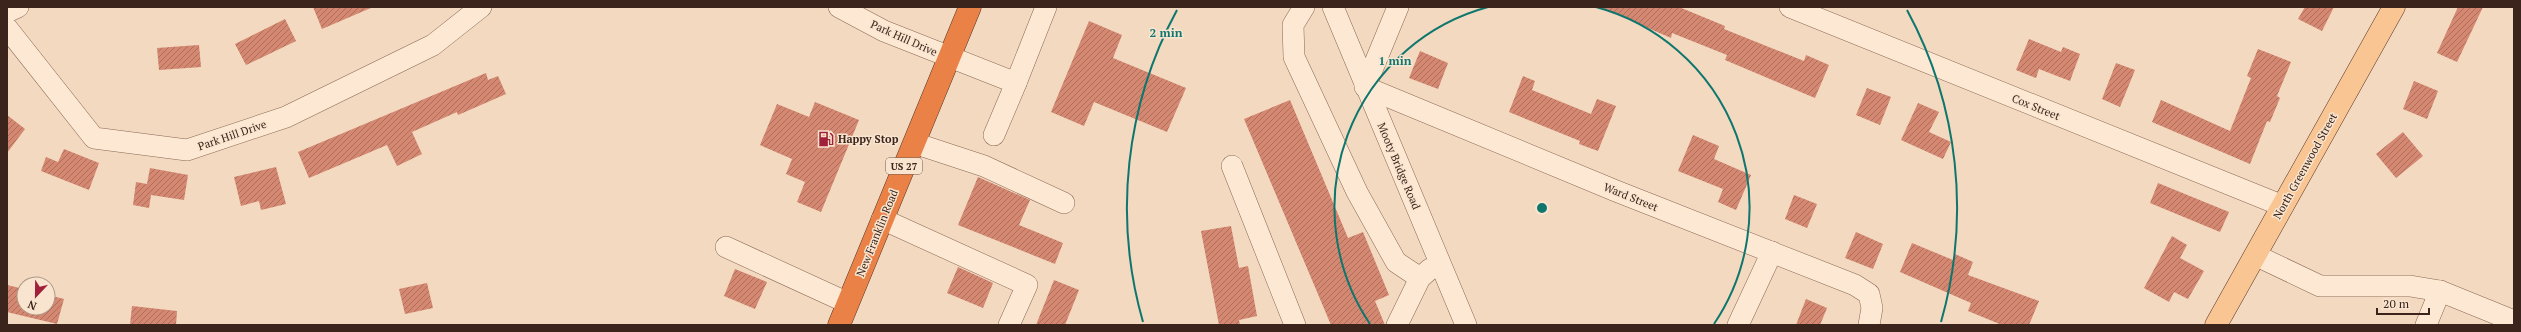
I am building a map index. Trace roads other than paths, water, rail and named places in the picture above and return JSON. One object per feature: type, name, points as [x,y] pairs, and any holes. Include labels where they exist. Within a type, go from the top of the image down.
[{"type":"highway","name":"New Franklin Road","points":[[839,325],[970,7]]},
{"type":"main road","name":"North Greenwood Street","points":[[2216,325],[2394,7]]},
{"type":"street","points":[[7,12],[18,7]]},
{"type":"street","name":"Park Hill Drive","points":[[7,28],[94,138],[187,150],[286,117],[433,45],[481,7]]},
{"type":"street","name":"Park Hill Drive","points":[[839,7],[884,31],[949,58],[1016,83]]},
{"type":"street","points":[[994,135],[1046,7]]},
{"type":"street","points":[[1304,7],[1293,25],[1294,58],[1358,192],[1396,262],[1420,278]]},
{"type":"street","name":"Mooty Bridge Road","points":[[1333,7],[1365,87],[1466,325]]},
{"type":"street","points":[[1365,87],[1398,7]]},
{"type":"street","name":"Cox Street","points":[[1790,7],[2282,206]]},
{"type":"street","name":"Ward Street","points":[[1365,87],[1616,191],[1855,285],[1869,294],[1872,308],[1869,325]]},
{"type":"street","points":[[914,143],[984,166],[1064,203]]},
{"type":"street","points":[[1232,166],[1295,325]]},
{"type":"street","points":[[882,219],[1027,284],[1009,325]]},
{"type":"street","points":[[726,247],[848,303]]},
{"type":"street","points":[[1738,325],[1772,252]]},
{"type":"street","points":[[2255,255],[2320,286],[2410,286],[2440,291],[2514,321]]},
{"type":"street","points":[[1397,325],[1420,278],[1439,261]]},
{"type":"street","points":[[2426,325],[2440,291]]},
{"type":"place","name":"Happy Stop","points":[[826,139]]}]
